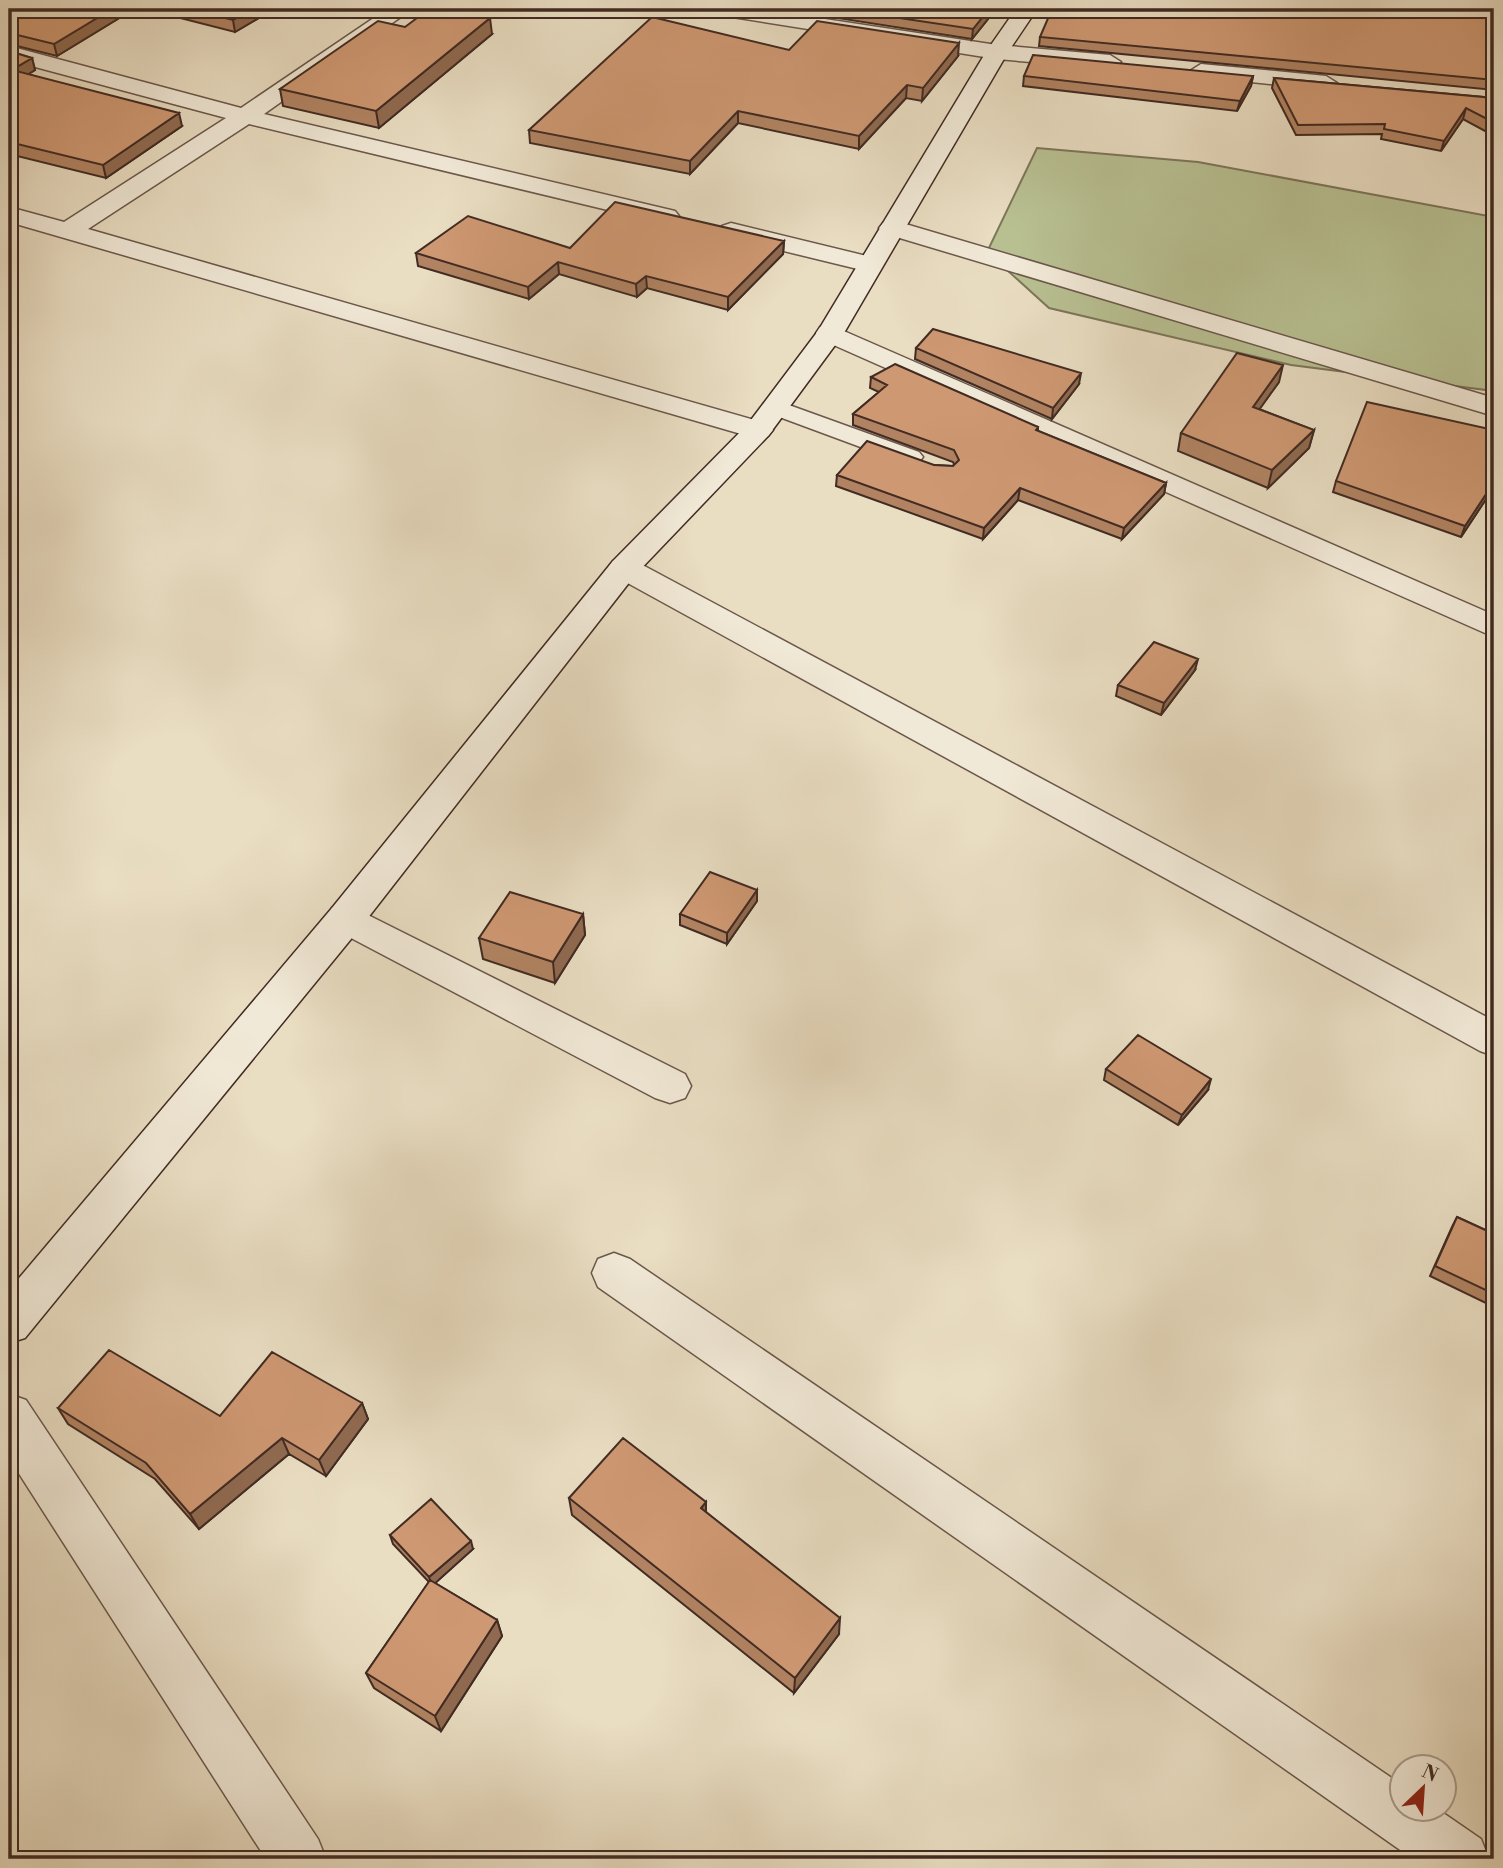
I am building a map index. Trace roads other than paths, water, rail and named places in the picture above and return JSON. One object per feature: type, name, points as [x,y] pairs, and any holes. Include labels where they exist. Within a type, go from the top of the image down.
[{"type":"street","points":[[67,231],[245,116],[401,9]]},
{"type":"street","points":[[720,9],[997,52],[1135,65]]},
{"type":"street","points":[[9,1323],[346,918],[624,568],[758,430],[830,333],[997,52],[1026,9]]},
{"type":"street","points":[[9,53],[245,116],[870,264]]},
{"type":"street","points":[[1177,69],[1342,85]]},
{"type":"street","points":[[9,214],[758,430]]},
{"type":"street","points":[[892,228],[1494,407]]},
{"type":"street","points":[[830,333],[1494,627]]},
{"type":"street","points":[[624,568],[1494,1040]]},
{"type":"street","points":[[346,918],[670,1086]]},
{"type":"street","points":[[614,1273],[1461,1859]]},
{"type":"street","points":[[9,1416],[298,1859]]},
{"type":"lane","points":[[775,407],[930,464]]}]
